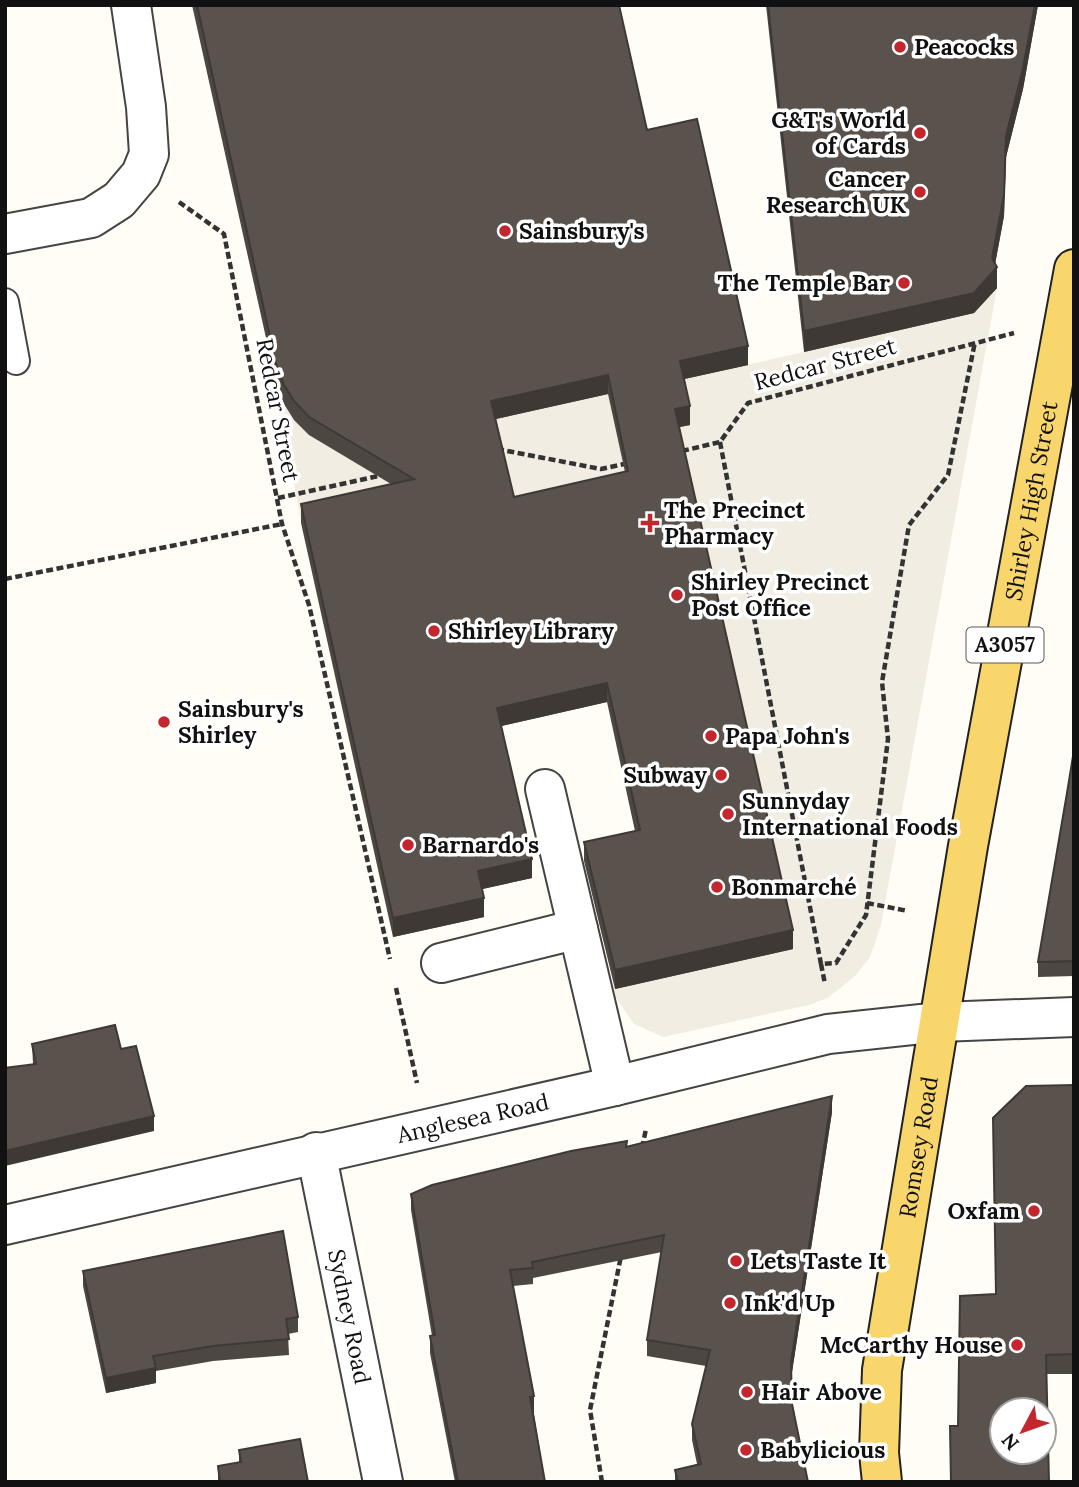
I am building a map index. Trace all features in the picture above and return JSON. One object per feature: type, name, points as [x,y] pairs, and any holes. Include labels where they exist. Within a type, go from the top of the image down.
[{"type":"main road","name":"Shirley High Street","points":[[940,1022],[968,846],[1074,269]]},
{"type":"main road","name":"Romsey Road","points":[[882,1482],[879,1454],[882,1370],[940,1022]]},
{"type":"street","points":[[5,234],[91,218],[119,200],[141,174],[149,154],[146,107],[131,5]]},
{"type":"street","points":[[545,789],[578,929],[631,1082]]},
{"type":"street","points":[[441,962],[578,929]]},
{"type":"street","name":"Anglesea Road","points":[[5,1224],[631,1082],[828,1034],[940,1022],[1074,1017]]},
{"type":"street","name":"Sydney Road","points":[[316,1152],[383,1482]]},
{"type":"lane","points":[[5,302],[16,361]]},
{"type":"path","name":"Redcar Street","points":[[141,174],[224,234],[278,498],[391,473]]},
{"type":"path","name":"Redcar Street","points":[[719,442],[748,403],[975,342],[988,341],[1065,318]]},
{"type":"path","points":[[680,451],[719,442],[821,964],[836,963],[866,915],[888,739],[882,682],[909,525],[948,475],[975,342]]},
{"type":"path","points":[[486,451],[500,448],[601,469],[640,460]]},
{"type":"path","points":[[278,498],[282,524],[309,605],[390,959]]},
{"type":"path","points":[[5,579],[282,524]]},
{"type":"path","points":[[396,986],[426,1128]]},
{"type":"path","points":[[631,1082],[647,1124],[641,1151]]},
{"type":"path","points":[[602,1482],[590,1410],[622,1247]]},
{"type":"shaded area","points":[[997,288],[881,925],[870,957],[856,975],[828,998],[809,1005],[663,1037],[634,1024],[611,990],[793,949],[686,477],[301,523],[276,383],[294,420],[365,448],[608,394],[618,440],[681,380],[974,313]]},
{"type":"building","points":[[197,5],[619,5],[647,130],[697,119],[748,346],[680,361],[690,406],[675,409],[793,930],[615,970],[584,842],[640,830],[607,683],[497,708],[532,859],[478,871],[484,898],[393,918],[301,504],[414,479],[309,417],[284,385],[276,364]],"holes":[[[608,375],[628,471],[514,497],[491,401]]]},
{"type":"building","points":[[768,5],[1035,5],[1006,136],[1004,195],[992,258],[997,267],[974,293],[804,331]]},
{"type":"building","points":[[1074,750],[1074,961],[1038,962],[1067,793]]},
{"type":"building","points":[[115,1025],[121,1049],[136,1046],[154,1116],[5,1151],[5,1068],[36,1064],[32,1044]]},
{"type":"building","points":[[1074,1085],[1074,1354],[1046,1355],[1047,1396],[988,1396],[988,1466],[1049,1466],[1049,1482],[951,1482],[950,1426],[958,1426],[960,1296],[996,1294],[993,1118],[1026,1086]]},
{"type":"building","points":[[832,1096],[791,1363],[792,1404],[808,1482],[678,1482],[675,1470],[701,1464],[692,1424],[710,1350],[647,1340],[664,1235],[532,1262],[533,1268],[510,1270],[534,1396],[530,1397],[545,1482],[458,1482],[430,1336],[435,1335],[411,1194],[432,1185],[571,1151],[627,1141],[626,1147]]},
{"type":"building","points":[[283,1231],[298,1317],[286,1319],[289,1339],[213,1346],[153,1356],[156,1368],[106,1378],[83,1271]]},
{"type":"building","points":[[300,1439],[308,1482],[220,1482],[218,1466],[241,1462],[239,1450]]},
{"type":"place","name":"Peacocks","points":[[900,47]]},
{"type":"place","name":"G&T's World of Cards","points":[[920,133]]},
{"type":"place","name":"Cancer Research UK","points":[[920,192]]},
{"type":"place","name":"Sainsbury's","points":[[505,231]]},
{"type":"place","name":"The Temple Bar","points":[[904,283]]},
{"type":"place","name":"The Precinct Pharmacy","points":[[650,523]]},
{"type":"place","name":"Shirley Precinct Post Office","points":[[677,595]]},
{"type":"place","name":"Shirley Library","points":[[434,631]]},
{"type":"place","name":"Sainsbury's Shirley","points":[[164,722]]},
{"type":"place","name":"Papa John's","points":[[711,736]]},
{"type":"place","name":"Subway","points":[[721,775]]},
{"type":"place","name":"Sunnyday International Foods","points":[[728,814]]},
{"type":"place","name":"Barnardo's","points":[[408,845]]},
{"type":"place","name":"Bonmarché","points":[[717,887]]},
{"type":"place","name":"Oxfam","points":[[1034,1211]]},
{"type":"place","name":"Lets Taste It","points":[[736,1261]]},
{"type":"place","name":"Ink'd Up","points":[[730,1303]]},
{"type":"place","name":"McCarthy House","points":[[1017,1345]]},
{"type":"place","name":"Hair Above","points":[[747,1392]]},
{"type":"place","name":"Babylicious","points":[[746,1450]]}]
